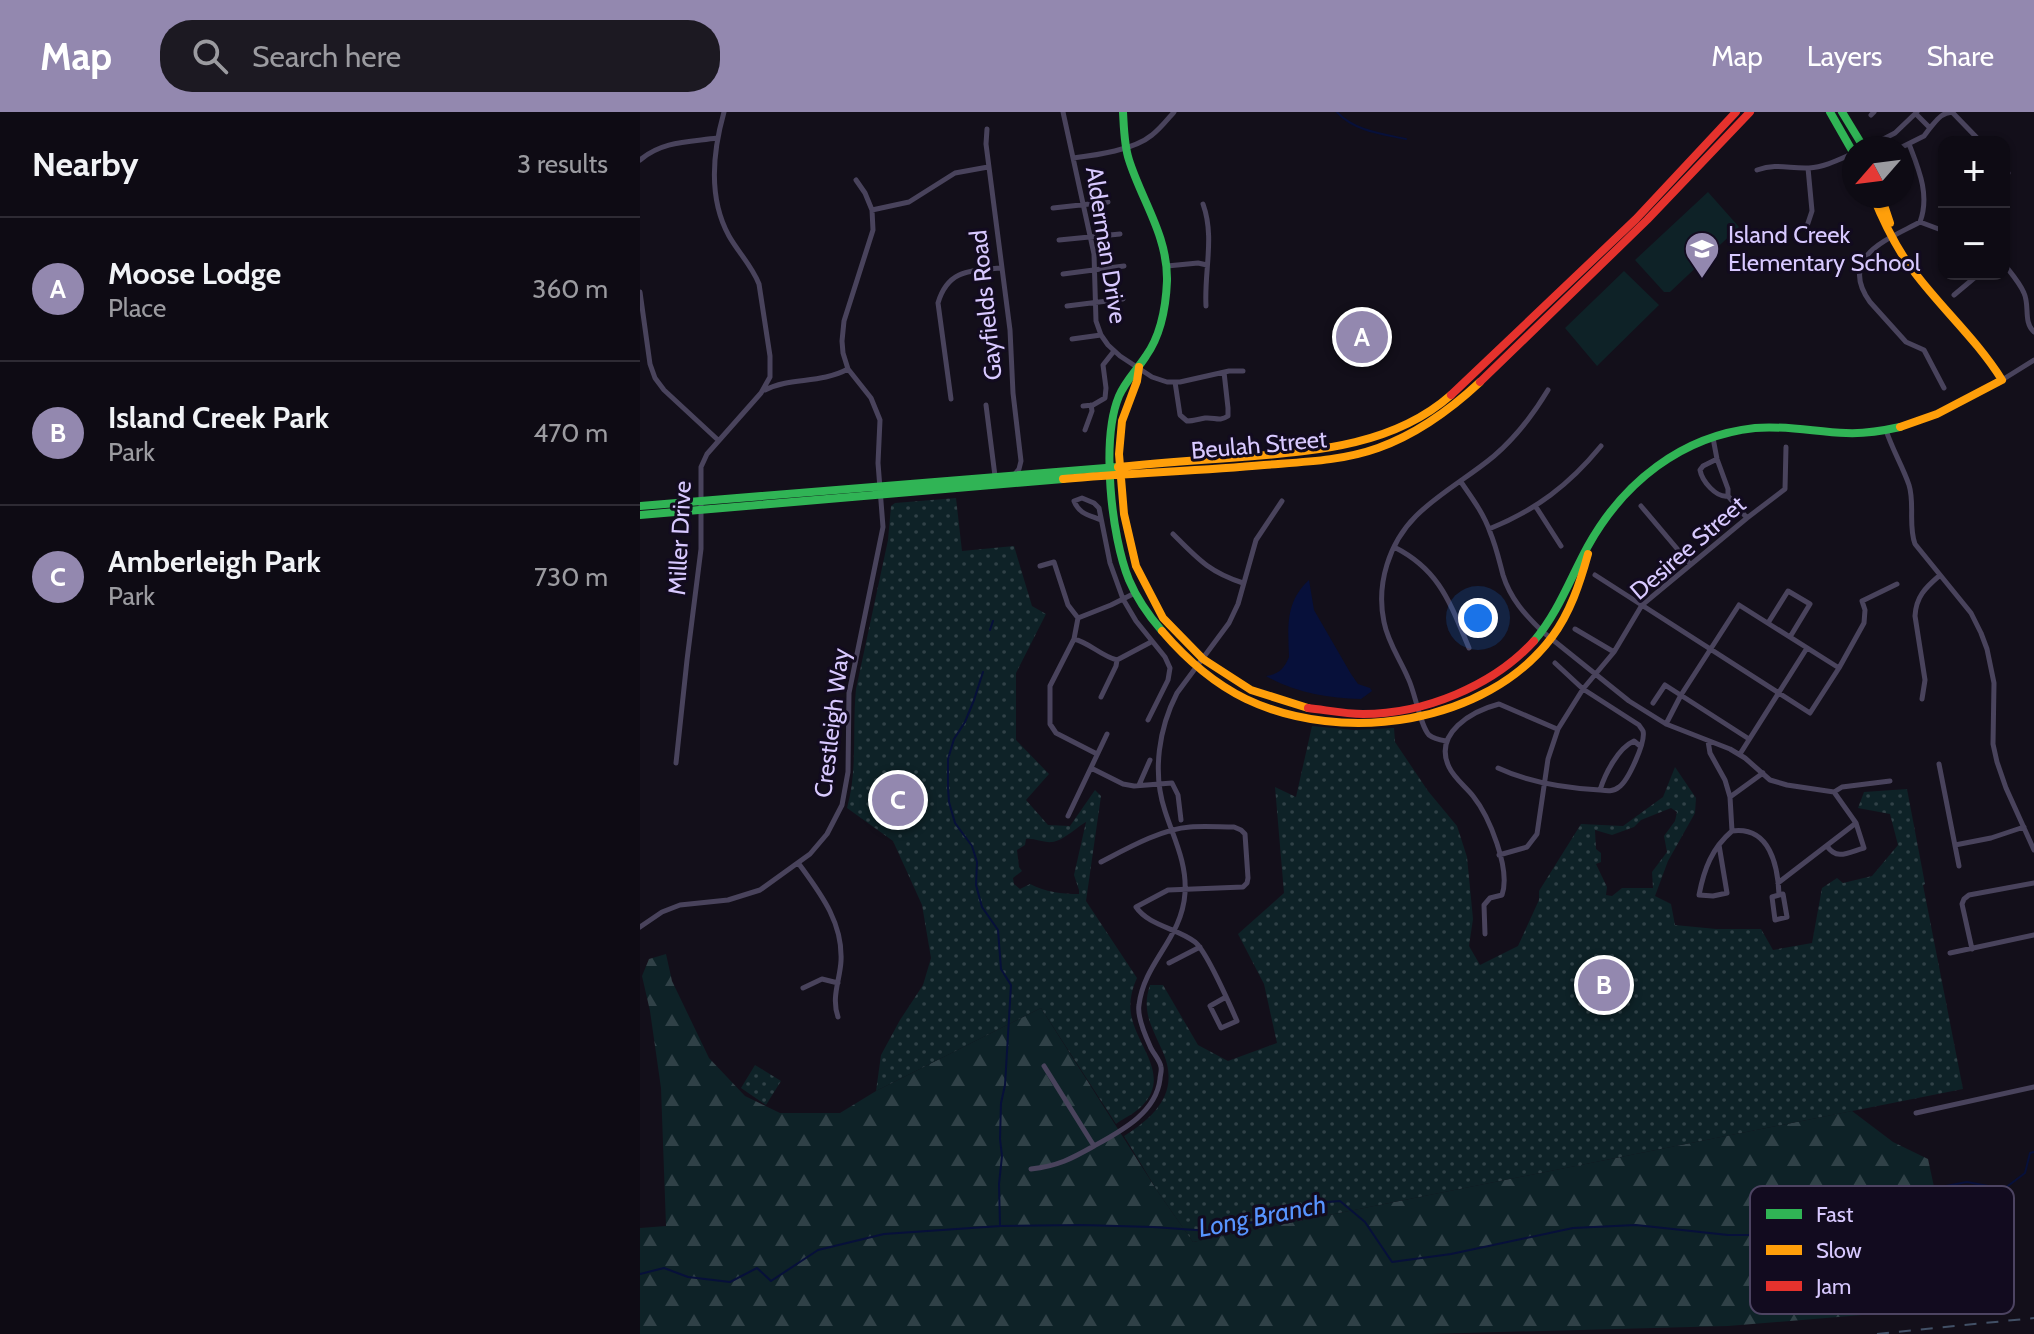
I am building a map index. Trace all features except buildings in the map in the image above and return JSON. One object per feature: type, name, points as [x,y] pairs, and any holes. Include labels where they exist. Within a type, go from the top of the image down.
[{"type":"street","points":[[724,112],[717,138],[715,173],[718,204],[722,221],[754,273],[762,299],[770,371],[768,383],[761,393]]},
{"type":"street","name":"Alderman Drive","points":[[1063,112],[1090,237],[1095,270],[1096,321],[1101,335],[1114,351],[1152,377],[1175,382]]},
{"type":"street","points":[[1123,112],[1126,147],[1159,230],[1167,266],[1166,295],[1151,348],[1126,382],[1112,417],[1110,472],[1118,544],[1128,578],[1150,618],[1196,668],[1246,699],[1302,718],[1362,724],[1394,721],[1420,712],[1492,677],[1522,655],[1557,613],[1581,560],[1616,503],[1640,479],[1675,454],[1713,437],[1770,427],[1847,434],[1886,430],[1928,417],[1977,394],[2034,360]]},
{"type":"street","points":[[1073,158],[1110,152],[1151,136],[1174,112]]},
{"type":"street","name":"Beulah Street","points":[[882,491],[995,476],[1110,472],[1121,477],[1325,460],[1362,453],[1399,439],[1435,419],[1462,398],[1618,243],[1736,112]]},
{"type":"street","name":"Beulah Street","points":[[640,506],[701,505],[1110,472],[1120,466],[1323,450],[1360,443],[1396,429],[1447,398],[1678,191],[1750,112]]},
{"type":"street","points":[[1830,112],[1844,136]]},
{"type":"street","points":[[1842,112],[1857,136]]},
{"type":"street","points":[[1914,141],[1924,136],[1939,117],[1952,112],[1975,136]]},
{"type":"street","points":[[1889,136],[1916,113],[1930,128]]},
{"type":"street","name":"Gayfields Road","points":[[987,129],[988,167],[1010,330],[1021,461],[1014,475]]},
{"type":"street","points":[[640,160],[670,144],[717,138]]},
{"type":"street","points":[[1914,157],[1922,178],[1924,212],[1920,222],[1875,246],[1865,257],[1860,273],[1861,285],[1870,302],[1906,342],[1924,350],[1944,388]]},
{"type":"street","points":[[1757,170],[1771,165],[1808,168],[1842,158]]},
{"type":"street","points":[[872,210],[909,202],[955,173],[988,167]]},
{"type":"street","points":[[1806,229],[1812,211],[1808,168]]},
{"type":"street","points":[[761,393],[776,386],[826,378],[848,369],[843,353],[842,330],[871,236],[872,210],[856,180]]},
{"type":"street","points":[[1053,208],[1108,202]]},
{"type":"street","points":[[1203,204],[1210,240],[1206,306]]},
{"type":"street","points":[[1879,208],[1916,275],[1982,349],[2002,380]]},
{"type":"street","points":[[1885,208],[1894,236]]},
{"type":"street","points":[[1920,222],[1938,229]]},
{"type":"street","points":[[1059,240],[1120,234]]},
{"type":"street","points":[[1167,266],[1207,265]]},
{"type":"street","points":[[1063,274],[1124,266]]},
{"type":"street","points":[[951,399],[938,303],[941,295],[950,280],[960,274],[1001,268]]},
{"type":"street","points":[[2010,272],[2024,292],[2028,326],[2034,332]]},
{"type":"street","points":[[1954,295],[1972,280]]},
{"type":"street","points":[[640,292],[650,364],[655,378],[718,440]]},
{"type":"street","points":[[1067,306],[1123,299]]},
{"type":"street","points":[[1072,339],[1101,335]]},
{"type":"street","points":[[1083,406],[1105,398],[1103,365],[1114,351]]},
{"type":"street","points":[[1139,367],[1139,378],[1123,419],[1120,466],[1131,552],[1142,583],[1169,627],[1202,659],[1251,689],[1279,700],[1308,709],[1338,713],[1441,712],[1496,687],[1526,665],[1565,617],[1591,544]]},
{"type":"street","name":"Crestleigh Way","points":[[640,927],[662,912],[680,905],[728,900],[760,890],[810,854],[838,815],[848,772],[849,693],[882,535],[882,491],[878,463],[880,420],[871,398],[848,369]]},
{"type":"street","points":[[1224,372],[1228,416],[1217,420],[1187,421],[1180,415],[1175,382],[1224,372],[1243,371]]},
{"type":"street","points":[[1446,741],[1437,740],[1423,724],[1408,675],[1391,644],[1382,611],[1384,573],[1394,547],[1415,517],[1511,441],[1548,390]]},
{"type":"street","name":"Miller Drive","points":[[676,763],[701,549],[701,467],[718,440],[761,393]]},
{"type":"street","points":[[986,405],[995,476]]},
{"type":"street","points":[[1085,430],[1091,405]]},
{"type":"street","points":[[1886,430],[1909,486],[1911,533],[1915,544],[1971,613],[1987,649],[1994,683],[1993,744],[2006,788],[2034,850]]},
{"type":"street","points":[[1713,437],[1728,496],[1747,518]]},
{"type":"street","points":[[1489,529],[1536,507],[1570,480],[1601,446]]},
{"type":"street","name":"Desiree Street","points":[[1499,855],[1521,849],[1532,842],[1537,834],[1548,759],[1558,729],[1583,689],[1614,652],[1642,605],[1785,489],[1786,447]]},
{"type":"street","points":[[1717,459],[1703,466],[1700,475],[1717,495],[1728,496]]},
{"type":"street","points":[[1461,482],[1489,529],[1512,597],[1528,618],[1644,712],[1740,754],[1770,780],[1780,783],[1834,792],[1842,787],[1890,781]]},
{"type":"street","points":[[1101,520],[1082,513],[1074,501],[1082,498],[1099,508],[1110,563],[1123,599],[1168,663],[1170,674],[1148,720]]},
{"type":"street","points":[[1031,1169],[1067,1161],[1094,1146],[1138,1117],[1151,1105],[1159,1087],[1161,1067],[1150,1046],[1138,1007],[1151,966],[1175,931],[1184,907],[1185,890],[1183,865],[1159,784],[1159,756],[1165,724],[1177,693],[1229,623],[1238,604],[1251,551],[1258,535],[1282,501]]},
{"type":"street","name":"Beulah Street","points":[[640,515],[701,505]]},
{"type":"street","points":[[1641,506],[1690,564]]},
{"type":"street","points":[[1536,507],[1561,546]]},
{"type":"street","points":[[1173,534],[1209,568],[1243,583]]},
{"type":"street","points":[[1394,547],[1418,561],[1436,579],[1449,600],[1469,648]]},
{"type":"street","points":[[1040,566],[1054,562],[1068,605],[1078,618],[1074,639],[1050,686],[1050,724],[1056,733],[1097,754]]},
{"type":"street","points":[[1595,575],[1810,713],[1839,668],[1865,618],[1862,601],[1897,584]]},
{"type":"street","points":[[1922,699],[1925,680],[1916,607],[1924,589],[1939,576]]},
{"type":"street","points":[[1768,623],[1788,591],[1810,604],[1790,637]]},
{"type":"street","points":[[1078,618],[1135,593]]},
{"type":"street","points":[[1666,724],[1739,605],[1839,668]]},
{"type":"street","points":[[1575,629],[1614,652]]},
{"type":"street","points":[[1074,639],[1117,660],[1151,642]]},
{"type":"street","points":[[1740,754],[1807,648]]},
{"type":"street","points":[[1101,697],[1117,660]]},
{"type":"street","points":[[1498,768],[1521,778],[1545,783],[1611,791],[1622,785],[1630,773],[1643,732],[1639,725],[1583,689],[1555,663]]},
{"type":"street","points":[[1653,703],[1665,685],[1749,739]]},
{"type":"street","points":[[1485,934],[1484,905],[1490,898],[1502,895],[1504,887],[1495,835],[1475,798],[1449,768],[1446,741],[1456,726],[1474,714],[1499,704],[1558,729]]},
{"type":"street","points":[[1068,816],[1107,734]]},
{"type":"street","points":[[1708,740],[1712,759],[1725,780],[1730,797],[1732,831],[1719,845],[1708,861],[1699,895],[1727,893],[1719,845]]},
{"type":"street","points":[[1600,790],[1628,744],[1634,741],[1640,746]]},
{"type":"street","points":[[1139,785],[1150,760]]},
{"type":"street","points":[[1939,764],[1959,866]]},
{"type":"street","points":[[1091,768],[1123,784],[1172,783],[1178,795],[1181,820]]},
{"type":"street","points":[[1730,797],[1763,773]]},
{"type":"street","points":[[1827,846],[1837,856],[1864,848],[1856,823],[1834,792]]},
{"type":"street","points":[[1778,883],[1856,823]]},
{"type":"street","points":[[1101,862],[1132,846],[1188,827],[1234,827],[1245,834],[1248,878],[1243,887],[1161,892],[1136,907],[1142,915],[1200,947],[1226,997],[1237,1021],[1221,1028],[1210,1006],[1226,997]]},
{"type":"street","points":[[1955,845],[2024,827]]},
{"type":"street","points":[[1732,831],[1745,831],[1766,844],[1772,854],[1779,895]]},
{"type":"street","points":[[799,864],[826,903],[838,931],[841,954],[834,1005],[838,1017]]},
{"type":"street","points":[[1972,949],[1962,904],[1964,899],[1969,895],[2034,883]]},
{"type":"street","points":[[1783,894],[1787,917],[1775,920],[1772,897],[1779,895],[1783,894]]},
{"type":"street","points":[[1950,953],[2034,935]]},
{"type":"street","points":[[1169,963],[1200,947]]},
{"type":"street","points":[[803,988],[822,979],[838,983]]},
{"type":"street","points":[[1044,1066],[1094,1146]]},
{"type":"street","points":[[1916,1113],[2034,1087]]},
{"type":"green space","points":[[1708,192],[1739,227],[1670,292],[1664,292],[1635,260]]},
{"type":"green space","points":[[1624,271],[1659,305],[1597,366],[1565,328]]},
{"type":"green space","points":[[956,498],[962,551],[1014,546],[1032,606],[1046,614],[1016,673],[1016,740],[1049,774],[1026,800],[1048,825],[1070,826],[1095,790],[1101,796],[1086,901],[1137,978],[1131,995],[1131,1014],[1150,1060],[1154,1083],[1142,1106],[1116,1124],[1041,1008],[876,1091],[881,1055],[923,985],[931,958],[922,905],[893,841],[847,808],[854,763],[856,689],[888,540],[891,506],[895,503]],"holes":[[[1086,822],[1074,875],[1079,894],[1054,892],[1030,884],[1020,889],[1013,878],[1022,871],[1017,850],[1025,845],[1026,839],[1056,841]]]},
{"type":"green space","points":[[1312,726],[1354,730],[1394,728],[1395,742],[1428,791],[1457,826],[1467,857],[1473,919],[1469,946],[1480,965],[1518,946],[1539,900],[1539,891],[1581,824],[1623,826],[1663,797],[1675,767],[1696,798],[1695,813],[1668,861],[1655,896],[1671,904],[1675,925],[1761,929],[1773,950],[1812,943],[1822,888],[1837,878],[1843,883],[1872,876],[1898,845],[1890,814],[1858,808],[1864,792],[1907,789],[1963,1089],[1193,1242],[1124,1136],[1155,1111],[1167,1090],[1167,1065],[1149,1019],[1147,1003],[1150,985],[1163,985],[1198,1045],[1228,1061],[1277,1043],[1264,984],[1238,934],[1284,893],[1275,787],[1296,797]],"holes":[[[1671,808],[1677,812],[1675,821],[1664,836],[1667,852],[1652,872],[1653,888],[1622,888],[1612,896],[1606,895],[1607,887],[1596,864],[1601,862],[1601,853],[1596,849],[1595,830],[1612,835]]]},
{"type":"green space","points":[[666,954],[672,981],[709,1058],[745,1096],[780,1113],[840,1113],[876,1091],[1041,1008],[1193,1242],[1852,1111],[1893,1142],[1928,1159],[1934,1186],[1750,1186],[1750,1314],[1874,1314],[1728,1326],[1427,1334],[640,1334],[640,1228],[666,1226],[661,1088],[642,976],[649,959]]},
{"type":"green space","points":[[755,1065],[781,1081],[766,1105],[741,1088]]},
{"type":"shaded area","points":[[1309,580],[1314,610],[1358,684],[1372,691],[1361,699],[1312,694],[1266,676],[1280,670],[1289,657],[1292,606]]},
{"type":"waterway","points":[[1337,112],[1360,128],[1406,139]]},
{"type":"waterway","points":[[990,630],[993,621]]},
{"type":"waterway","points":[[983,672],[965,722],[954,739],[948,759],[948,788],[955,823],[972,846],[982,907],[998,930],[1001,969],[1011,985],[1005,1085],[1001,1103],[1000,1225]]},
{"type":"waterway","name":"Long Branch","points":[[2008,1186],[2025,1173],[2030,1153],[2034,1152]]},
{"type":"waterway","name":"Long Branch","points":[[1946,1186],[1967,1182],[1988,1186]]},
{"type":"waterway","name":"Long Branch","points":[[640,1274],[664,1268],[688,1277],[730,1282],[757,1268],[771,1281],[818,1250],[884,1234],[1000,1226],[1082,1225],[1210,1231],[1283,1216],[1314,1203],[1340,1201],[1365,1222],[1392,1262],[1451,1254],[1573,1228],[1636,1225],[1750,1235]]},
{"type":"railway","points":[[1877,1334],[2034,1318]]},
{"type":"traffic: fast","points":[[1123,112],[1127,154],[1159,234],[1167,281],[1159,329],[1146,356],[1122,390],[1114,414],[1110,437],[1110,488],[1117,539],[1129,580],[1162,631]]},
{"type":"traffic: fast","points":[[1830,112],[1844,136]]},
{"type":"traffic: fast","points":[[1842,112],[1857,136]]},
{"type":"traffic: fast","points":[[1534,641],[1557,607],[1588,546],[1618,502],[1657,466],[1679,452],[1728,433],[1755,428],[1853,433],[1900,427]]},
{"type":"traffic: fast","points":[[640,506],[1118,467]]},
{"type":"traffic: fast","points":[[640,515],[1063,479]]},
{"type":"traffic: slow","points":[[1878,208],[1908,264],[2002,380],[1937,414],[1900,427]]},
{"type":"traffic: slow","points":[[1885,208],[1890,223]]},
{"type":"traffic: slow","points":[[1139,367],[1122,421],[1119,454],[1124,514],[1136,566],[1163,618],[1203,659],[1251,690],[1308,708]]},
{"type":"traffic: slow","points":[[1063,479],[1293,463],[1350,456],[1378,448],[1420,428],[1480,382]]},
{"type":"traffic: slow","points":[[1118,467],[1297,452],[1352,443],[1404,425],[1451,395]]},
{"type":"traffic: slow","points":[[1162,631],[1190,661],[1222,686],[1284,713],[1325,721],[1368,723],[1410,718],[1451,707],[1490,690],[1524,667],[1552,637],[1564,618],[1588,554]]},
{"type":"traffic: jam","points":[[1451,395],[1636,219],[1736,112]]},
{"type":"traffic: jam","points":[[1480,382],[1647,220],[1750,112]]},
{"type":"traffic: jam","points":[[1308,708],[1363,714],[1386,713],[1433,703],[1478,684],[1499,671],[1534,641]]},
{"type":"place","name":"Island Creek Elementary School","points":[[1702,280]]},
{"type":"place","name":"Moose Lodge","points":[[1362,337]]},
{"type":"place","name":"Amberleigh Park","points":[[898,800]]},
{"type":"place","name":"Island Creek Park","points":[[1604,985]]}]
